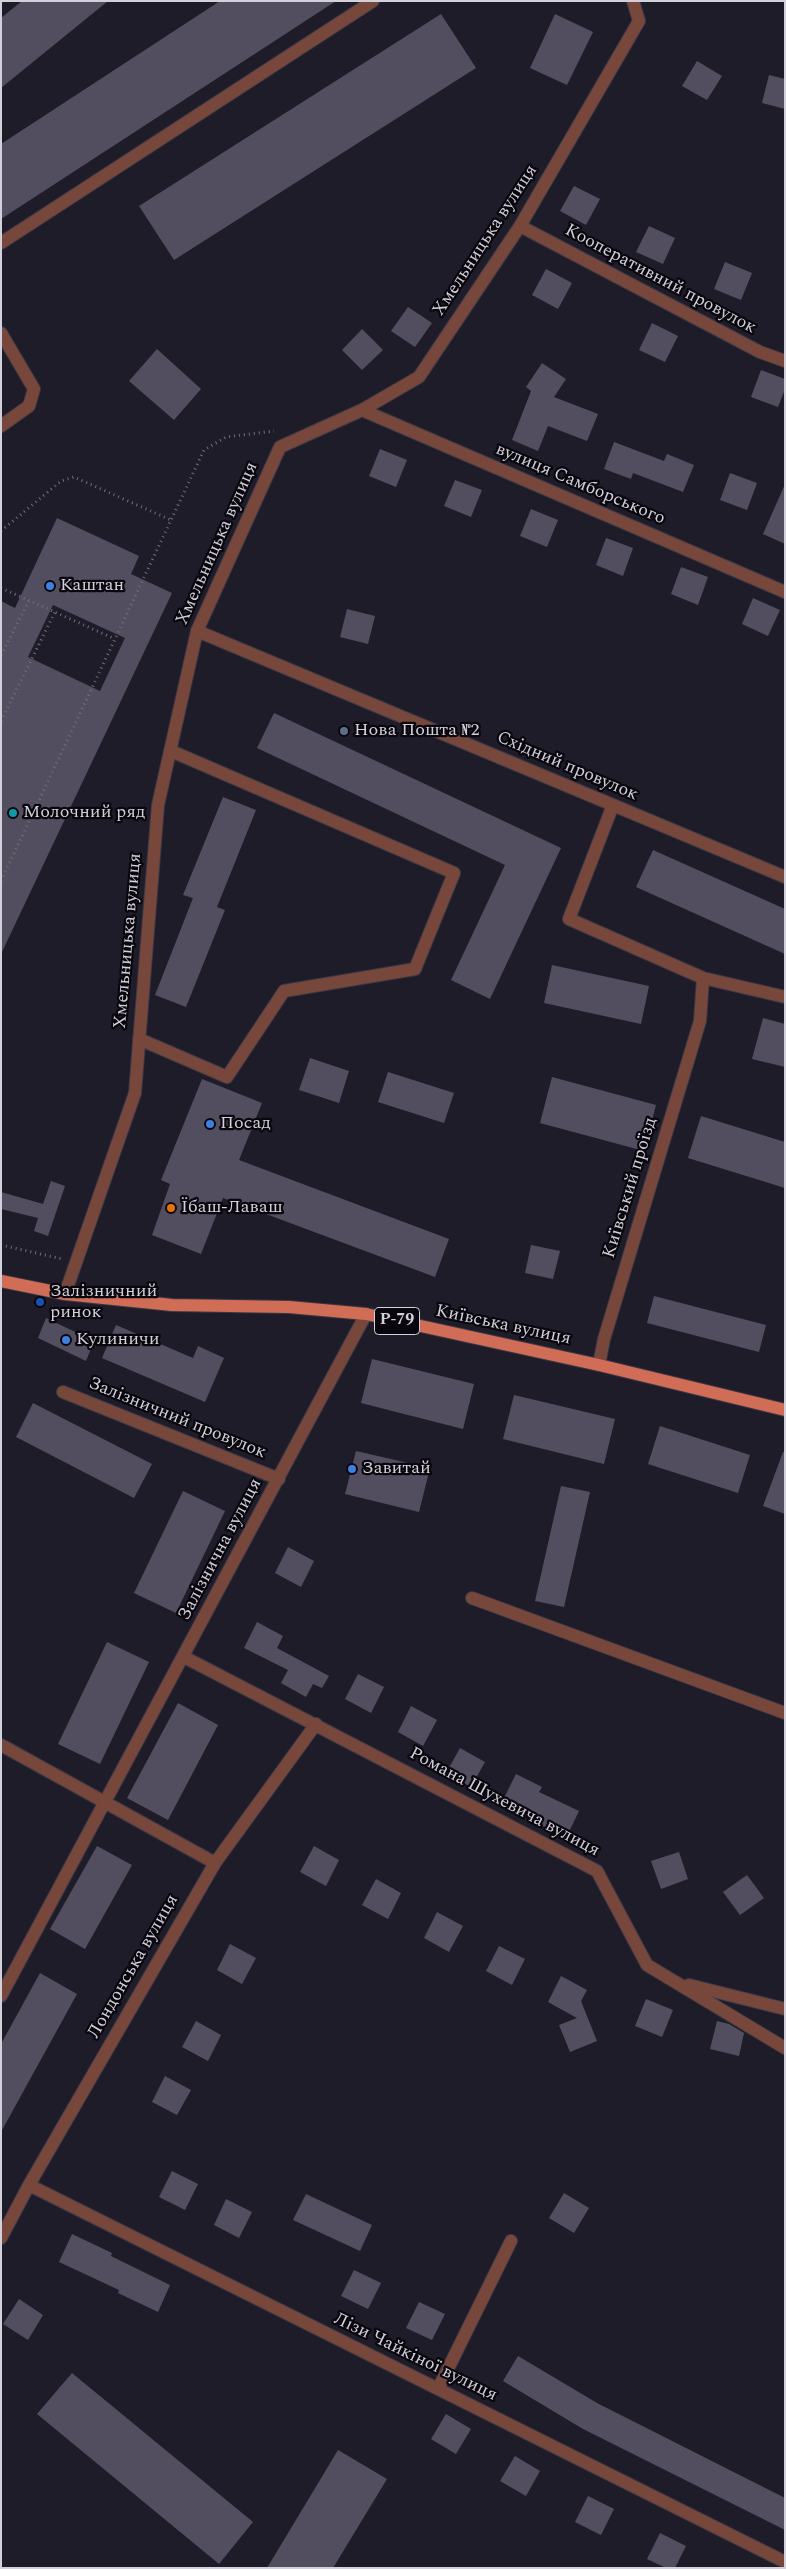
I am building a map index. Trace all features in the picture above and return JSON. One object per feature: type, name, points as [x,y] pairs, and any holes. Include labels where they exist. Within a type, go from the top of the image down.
[{"type":"main road","name":"Київська вулиця","points":[[1,1282],[65,1294],[172,1305],[289,1307],[366,1314],[599,1365],[785,1410]]},
{"type":"street","points":[[1,243],[374,1]]},
{"type":"street","name":"Хмельницька вулиця","points":[[65,1294],[134,1093],[158,805],[197,631],[280,447],[362,410],[419,377],[520,226],[639,21],[633,1]]},
{"type":"street","name":"Кооперативний провулок","points":[[520,226],[760,352],[785,361]]},
{"type":"street","points":[[1,333],[34,389],[29,406],[1,426]]},
{"type":"street","name":"вулиця Самборського","points":[[362,410],[785,592]]},
{"type":"street","name":"Східний провулок","points":[[197,631],[785,878]]},
{"type":"street","points":[[139,1040],[227,1077],[284,991],[415,969],[454,873],[170,751]]},
{"type":"street","points":[[613,805],[569,919],[703,978],[785,997]]},
{"type":"street","name":"Київський проїзд","points":[[599,1365],[604,1339],[700,1021],[703,978]]},
{"type":"street","name":"Залізнична вулиця","points":[[1,1996],[107,1802],[366,1314]]},
{"type":"street","name":"Залізничний провулок","points":[[63,1392],[278,1479]]},
{"type":"street","points":[[472,1598],[785,1713]]},
{"type":"street","name":"Романа Шухевича вулиця","points":[[184,1657],[597,1871],[647,1965],[785,2048]]},
{"type":"street","name":"Лондонська вулиця","points":[[1,2238],[6,2218],[29,2186],[215,1863],[316,1724]]},
{"type":"street","points":[[1,1745],[215,1863]]},
{"type":"street","points":[[676,1982],[785,2009]]},
{"type":"street","name":"Лізи Чайкіної вулиця","points":[[29,2186],[785,2562]]},
{"type":"street","points":[[438,2389],[511,2241]]},
{"type":"path","points":[[1,881],[204,450],[226,437],[277,430]]},
{"type":"path","points":[[1,531],[61,481],[74,477],[171,520]]},
{"type":"path","points":[[1,588],[115,639]]},
{"type":"path","points":[[1,655],[29,601]]},
{"type":"path","points":[[1,721],[55,612]]},
{"type":"path","points":[[1,1246],[76,1262]]},
{"type":"building","points":[[22,1],[108,1],[1,88],[1,18]]},
{"type":"building","points":[[220,1],[336,1],[1,219],[1,144]]},
{"type":"building","points":[[441,14],[476,68],[174,260],[139,206]]},
{"type":"building","points":[[555,14],[593,32],[567,85],[530,68]]},
{"type":"building","points":[[697,61],[722,76],[707,100],[682,86]]},
{"type":"building","points":[[769,75],[785,79],[785,109],[762,103]]},
{"type":"building","points":[[574,186],[600,199],[586,225],[560,211]]},
{"type":"building","points":[[649,226],[675,238],[663,264],[636,252]]},
{"type":"building","points":[[725,262],[752,273],[741,300],[714,289]]},
{"type":"building","points":[[546,269],[572,283],[558,309],[532,295]]},
{"type":"building","points":[[408,307],[432,323],[415,347],[391,331]]},
{"type":"building","points":[[652,323],[678,336],[665,362],[639,350]]},
{"type":"building","points":[[362,329],[383,350],[362,370],[342,350]]},
{"type":"building","points":[[157,349],[201,389],[174,420],[129,381]]},
{"type":"building","points":[[542,363],[566,379],[554,397],[598,414],[587,441],[548,426],[538,451],[512,440],[531,391],[526,387]]},
{"type":"building","points":[[761,370],[785,379],[785,389],[778,407],[751,397]]},
{"type":"building","points":[[614,442],[664,461],[667,454],[694,465],[683,492],[633,473],[631,479],[604,469]]},
{"type":"building","points":[[380,449],[407,460],[396,487],[369,476]]},
{"type":"building","points":[[730,473],[757,483],[747,510],[720,500]]},
{"type":"building","points":[[455,480],[482,490],[471,517],[444,506]]},
{"type":"building","points":[[785,484],[785,544],[763,534]]},
{"type":"building","points":[[531,509],[558,520],[547,547],[520,536]]},
{"type":"building","points":[[57,518],[139,556],[131,574],[172,593],[1,954],[1,601],[15,608]],"holes":[[[53,605],[125,638],[100,691],[28,657]]]},
{"type":"building","points":[[606,538],[633,548],[623,576],[596,565]]},
{"type":"building","points":[[681,567],[708,577],[698,605],[671,594]]},
{"type":"building","points":[[753,598],[780,610],[768,636],[742,624]]},
{"type":"building","points":[[347,609],[375,616],[368,644],[340,637]]},
{"type":"building","points":[[274,713],[561,848],[490,999],[451,980],[505,865],[257,748]]},
{"type":"building","points":[[223,797],[256,810],[217,907],[225,910],[186,1007],[155,995],[193,898],[183,895]]},
{"type":"building","points":[[653,850],[785,909],[785,954],[636,887]]},
{"type":"building","points":[[552,965],[649,986],[641,1024],[544,1003]]},
{"type":"building","points":[[763,1018],[785,1024],[785,1067],[752,1059]]},
{"type":"building","points":[[310,1058],[349,1071],[339,1103],[299,1090]]},
{"type":"building","points":[[388,1072],[454,1093],[444,1123],[378,1102]]},
{"type":"building","points":[[552,1077],[656,1105],[644,1151],[540,1123]]},
{"type":"building","points":[[202,1079],[262,1103],[239,1160],[449,1239],[435,1277],[223,1198],[201,1254],[152,1235],[170,1184],[161,1180]]},
{"type":"building","points":[[701,1116],[785,1142],[785,1188],[688,1158]]},
{"type":"building","points":[[51,1181],[65,1186],[48,1236],[34,1231],[38,1218],[1,1209],[1,1192],[43,1204]]},
{"type":"building","points":[[531,1245],[560,1251],[553,1279],[525,1273]]},
{"type":"building","points":[[654,1296],[766,1325],[759,1352],[647,1323]]},
{"type":"building","name":"Кулиничи","points":[[46,1318],[94,1341],[86,1361],[38,1338]]},
{"type":"building","points":[[116,1325],[193,1358],[198,1346],[224,1358],[205,1402],[102,1358]]},
{"type":"building","points":[[372,1359],[474,1384],[463,1429],[361,1403]]},
{"type":"building","points":[[514,1395],[615,1419],[604,1464],[503,1439]]},
{"type":"building","points":[[33,1403],[152,1464],[134,1498],[16,1437]]},
{"type":"building","points":[[660,1426],[750,1455],[738,1493],[648,1464]]},
{"type":"building","points":[[356,1451],[430,1468],[419,1512],[345,1494]]},
{"type":"building","points":[[783,1452],[785,1452],[785,1514],[763,1506]]},
{"type":"building","points":[[561,1486],[590,1492],[564,1607],[535,1601]]},
{"type":"building","points":[[183,1491],[225,1511],[176,1613],[134,1593]]},
{"type":"building","points":[[288,1547],[314,1561],[301,1587],[275,1573]]},
{"type":"building","points":[[257,1622],[283,1636],[277,1648],[329,1676],[322,1688],[313,1684],[306,1697],[281,1683],[288,1670],[244,1648]]},
{"type":"building","points":[[107,1642],[149,1662],[100,1764],[58,1744]]},
{"type":"building","points":[[358,1674],[384,1687],[371,1713],[345,1699]]},
{"type":"building","points":[[178,1703],[218,1725],[168,1820],[127,1798]]},
{"type":"building","points":[[411,1706],[437,1720],[423,1746],[398,1732]]},
{"type":"building","points":[[460,1748],[485,1762],[471,1787],[446,1773]]},
{"type":"building","points":[[516,1774],[542,1787],[539,1792],[579,1811],[566,1838],[540,1825],[542,1820],[503,1800]]},
{"type":"building","points":[[97,1846],[132,1865],[85,1949],[50,1929]]},
{"type":"building","points":[[314,1846],[339,1860],[326,1886],[300,1872]]},
{"type":"building","points":[[679,1852],[688,1879],[661,1889],[651,1861]]},
{"type":"building","points":[[747,1875],[764,1898],[740,1915],[723,1892]]},
{"type":"building","points":[[376,1879],[401,1893],[388,1919],[362,1905]]},
{"type":"building","points":[[437,1912],[463,1926],[449,1952],[424,1938]]},
{"type":"building","points":[[230,1944],[256,1958],[242,1984],[217,1970]]},
{"type":"building","points":[[499,1946],[525,1959],[512,1985],[486,1971]]},
{"type":"building","points":[[40,1973],[77,1994],[1,2132],[1,2044]]},
{"type":"building","points":[[561,1976],[587,1990],[581,2001],[597,2041],[570,2052],[559,2025],[577,2018],[548,2002]]},
{"type":"building","points":[[646,1999],[673,2010],[662,2037],[635,2026]]},
{"type":"building","points":[[196,2021],[221,2035],[208,2061],[182,2047]]},
{"type":"building","points":[[717,2021],[729,2024],[744,2033],[739,2056],[710,2049]]},
{"type":"building","points":[[165,2076],[191,2090],[177,2115],[152,2102]]},
{"type":"building","points":[[172,2171],[198,2184],[185,2210],[159,2197]]},
{"type":"building","points":[[564,2193],[589,2208],[574,2233],[549,2218]]},
{"type":"building","points":[[306,2194],[372,2225],[360,2251],[293,2220]]},
{"type":"building","points":[[226,2199],[252,2212],[239,2238],[214,2225]]},
{"type":"building","points":[[72,2234],[112,2253],[111,2256],[170,2285],[158,2312],[118,2293],[119,2290],[59,2262]]},
{"type":"building","points":[[354,2270],[381,2283],[368,2309],[341,2296]]},
{"type":"building","points":[[19,2299],[43,2315],[28,2340],[3,2324]]},
{"type":"building","points":[[419,2302],[445,2314],[432,2340],[406,2328]]},
{"type":"building","points":[[518,2356],[597,2403],[785,2498],[785,2530],[583,2429],[503,2381]]},
{"type":"building","points":[[72,2373],[253,2522],[219,2564],[37,2414]]},
{"type":"building","points":[[446,2414],[471,2429],[456,2454],[431,2439]]},
{"type":"building","points":[[338,2450],[387,2479],[333,2568],[267,2568]]},
{"type":"building","points":[[515,2456],[540,2471],[526,2496],[500,2481]]},
{"type":"building","points":[[588,2496],[614,2509],[601,2535],[575,2522]]},
{"type":"building","points":[[660,2533],[686,2546],[675,2568],[666,2568],[647,2559]]},
{"type":"place","name":"Каштан","points":[[50,586]]},
{"type":"place","name":"Нова Пошта №2","points":[[344,731]]},
{"type":"place","name":"Молочний ряд","points":[[13,813]]},
{"type":"place","name":"Посад","points":[[210,1124]]},
{"type":"place","name":"Їбаш-Лаваш","points":[[171,1208]]},
{"type":"place","name":"Залізничний ринок","points":[[40,1302]]},
{"type":"place","name":"Кулиничи","points":[[66,1340]]},
{"type":"place","name":"Завитай","points":[[352,1469]]}]
